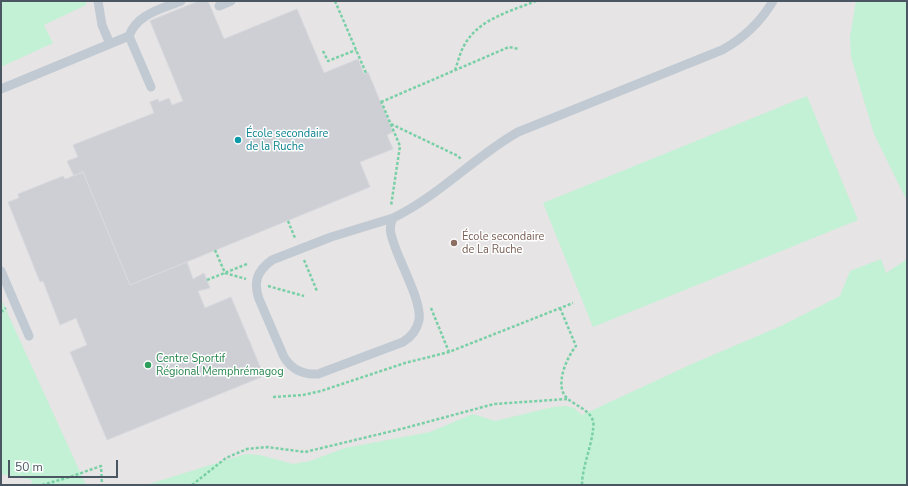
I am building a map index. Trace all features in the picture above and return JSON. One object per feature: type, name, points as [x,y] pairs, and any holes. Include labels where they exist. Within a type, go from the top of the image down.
[{"type":"lane","points":[[98,1],[102,24],[110,44]]},
{"type":"lane","points":[[1,89],[129,36],[135,25],[144,16],[181,1]]},
{"type":"lane","points":[[218,6],[231,1]]},
{"type":"lane","points":[[394,218],[390,227],[390,232],[398,257],[414,294],[419,313],[419,320],[414,333],[403,342],[318,374],[301,372],[294,368],[284,357],[259,299],[256,286],[259,273],[264,266],[272,260],[331,237],[394,218],[420,203],[491,149],[518,132],[722,50],[735,43],[752,29],[766,13],[773,1]]},
{"type":"lane","points":[[129,36],[150,87]]},
{"type":"lane","points":[[1,271],[29,336]]},
{"type":"path","points":[[335,1],[366,73]]},
{"type":"path","points":[[454,71],[465,44],[476,30],[493,18],[536,1]]},
{"type":"path","points":[[394,218],[391,207],[400,146],[381,101],[509,47],[519,49]]},
{"type":"path","points":[[324,51],[328,61],[356,50]]},
{"type":"path","points":[[391,124],[458,156],[468,167]]},
{"type":"path","points":[[215,250],[225,273]]},
{"type":"path","points":[[207,280],[247,264]]},
{"type":"path","points":[[272,396],[303,396],[405,363],[449,352],[573,303]]},
{"type":"path","points":[[430,304],[449,352]]},
{"type":"path","points":[[560,308],[576,346],[570,353],[564,369],[562,390],[567,398],[590,415],[594,422],[582,485]]},
{"type":"path","points":[[192,485],[226,458],[247,448],[267,447],[305,452],[405,428],[494,404],[567,398]]},
{"type":"path","points":[[42,485],[101,466],[102,485]]},
{"type":"shaded area","name":"École secondaire de La Ruche","points":[[1,1],[907,1],[907,485],[1,485]]},
{"type":"green space","points":[[1,1],[86,1],[86,5],[44,25],[53,43],[1,67]]},
{"type":"green space","points":[[856,1],[907,1],[907,201],[874,134],[851,57],[850,37]]},
{"type":"green space","points":[[807,96],[858,220],[593,327],[543,203]]},
{"type":"green space","points":[[881,259],[886,273],[907,259],[907,485],[146,485],[246,454],[260,455],[293,464],[310,461],[345,448],[430,432],[473,414],[495,421],[553,407],[566,406],[574,408],[582,415],[694,363],[781,326],[840,296],[850,271]]},
{"type":"green space","points":[[1,299],[86,485],[31,485],[32,480],[1,474]]},
{"type":"building","name":"École secondaire de la Ruche","points":[[199,1],[208,1],[224,39],[297,9],[324,73],[358,59],[364,74],[368,72],[393,132],[387,135],[393,149],[360,162],[370,187],[130,285],[83,172],[74,176],[67,161],[78,157],[73,145],[154,113],[150,102],[158,99],[159,102],[169,98],[172,105],[183,101],[150,21]]},
{"type":"building","points":[[83,172],[130,285],[187,262],[193,279],[204,273],[210,288],[198,291],[205,308],[231,297],[264,376],[107,440],[70,352],[87,345],[76,318],[60,325],[43,281],[40,282],[8,202],[19,198],[18,194],[63,176],[65,179]]},
{"type":"place","name":"École secondaire de la Ruche","points":[[238,140]]},
{"type":"place","name":"École secondaire de La Ruche","points":[[454,243]]},
{"type":"place","name":"Centre Sportif Régional Memphrémagog","points":[[148,365]]}]
